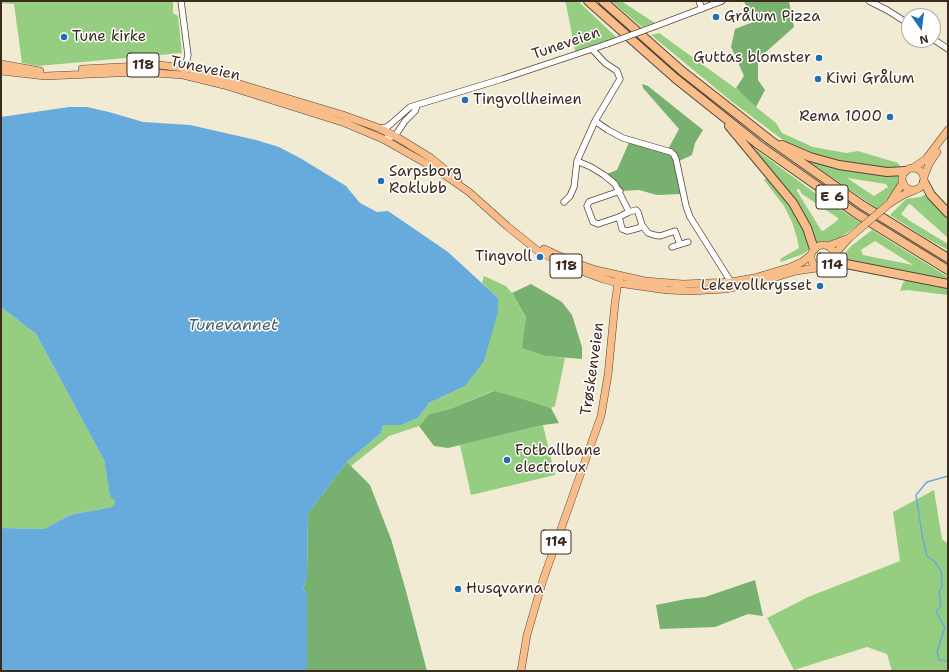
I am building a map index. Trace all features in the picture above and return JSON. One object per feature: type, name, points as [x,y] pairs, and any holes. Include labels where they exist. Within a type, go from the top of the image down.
[{"type":"highway","name":"E 6","points":[[588,1],[652,59],[722,117],[838,201],[948,270]]},
{"type":"highway","name":"E 6","points":[[603,1],[682,71],[770,140],[862,205],[948,258]]},
{"type":"highway","name":"E 6","points":[[722,117],[793,203],[807,228],[812,252]]},
{"type":"highway","name":"E 6","points":[[770,140],[810,157],[829,163],[887,172],[909,170]]},
{"type":"highway","points":[[924,179],[931,195],[948,213]]},
{"type":"highway","points":[[834,263],[842,263],[948,284]]},
{"type":"main road","name":"Tuneveien","points":[[1,64],[42,71],[147,65],[184,72],[343,115],[379,128],[395,136]]},
{"type":"main road","name":"Tuneveien","points":[[1,71],[41,76],[139,72],[184,72],[365,130],[383,139]]},
{"type":"main road","points":[[909,170],[926,159],[948,130]]},
{"type":"main road","name":"118","points":[[395,136],[440,165],[469,192]]},
{"type":"main road","name":"114","points":[[897,196],[921,187],[929,164],[948,138]]},
{"type":"main road","name":"118","points":[[383,139],[436,169],[469,192],[538,251],[568,266],[602,279],[619,279]]},
{"type":"main road","points":[[909,170],[919,169],[924,179]]},
{"type":"main road","name":"114","points":[[619,279],[667,290],[698,291],[739,287],[810,268],[825,269],[834,263],[835,254],[849,238],[897,196],[903,182],[903,176],[909,170]]},
{"type":"main road","points":[[903,182],[909,189],[915,190]]},
{"type":"main road","name":"114","points":[[619,279],[683,284],[731,282],[754,278],[791,267],[802,262],[821,245],[828,246],[849,238]]},
{"type":"main road","name":"114","points":[[828,246],[835,254]]},
{"type":"main road","name":"114","points":[[812,252],[812,262],[817,268]]},
{"type":"main road","name":"Trøskenveien","points":[[521,671],[527,635],[543,580],[602,410],[608,375],[619,279]]},
{"type":"street","points":[[181,1],[188,55],[184,72]]},
{"type":"street","points":[[699,1],[702,9]]},
{"type":"street","name":"Tuneveien","points":[[379,128],[387,126],[410,107],[607,44],[722,1]]},
{"type":"street","points":[[869,1],[901,19]]},
{"type":"street","points":[[564,202],[570,196],[574,187],[577,161],[595,121],[620,79],[617,71],[605,63],[592,49]]},
{"type":"street","points":[[383,139],[395,136],[404,121],[414,112],[417,106]]},
{"type":"street","points":[[595,121],[623,138],[672,152],[674,154],[690,217],[731,282],[739,287]]},
{"type":"street","points":[[577,161],[591,167],[615,184],[620,191],[629,212]]},
{"type":"street","points":[[620,191],[589,202],[587,206],[593,222],[598,224],[636,210],[642,225],[648,233],[660,236],[675,231],[680,244]]},
{"type":"street","points":[[619,217],[622,229],[627,231],[639,228],[642,225]]},
{"type":"street","points":[[672,247],[688,242]]},
{"type":"green space","points":[[1,1],[173,1],[173,13],[178,16],[182,53],[38,66],[22,63],[14,4],[1,3]]},
{"type":"green space","points":[[564,1],[578,1],[616,37],[607,44],[576,55],[566,4]]},
{"type":"green space","points":[[611,1],[621,1],[655,23],[642,27]]},
{"type":"green space","points":[[744,1],[789,1],[794,27],[758,59],[758,80],[765,90],[756,107],[736,88],[744,76],[731,47],[735,29],[753,22]]},
{"type":"green space","points":[[659,33],[742,93],[756,107],[776,123],[782,133],[813,147],[846,153],[858,151],[898,163],[901,168],[890,170],[818,157],[783,140],[731,101],[651,35]]},
{"type":"green space","points":[[642,84],[648,86],[703,130],[695,143],[692,155],[677,162],[683,194],[657,195],[639,190],[620,191],[604,175],[617,170],[630,140],[667,151],[679,129],[643,88]]},
{"type":"green space","points":[[747,143],[815,193],[861,223],[840,238],[817,244],[811,228]],"holes":[[[797,189],[799,189],[802,194],[838,218],[838,220],[823,231],[821,230],[797,191]]]},
{"type":"green space","points":[[799,155],[899,176],[898,185],[894,192],[878,209]],"holes":[[[847,178],[886,184],[888,187],[874,196]]]},
{"type":"green space","points":[[768,177],[791,206],[804,230],[809,250],[803,254],[781,262],[780,259],[799,248],[792,222],[784,206],[764,180]]},
{"type":"green space","points":[[927,194],[948,217],[948,238],[910,204],[901,214],[948,244],[948,250],[890,215],[906,199],[920,197]]},
{"type":"green space","points":[[872,230],[948,277],[947,281],[843,260],[845,253],[850,247]],"holes":[[[875,241],[913,265],[863,255],[861,250]]]},
{"type":"green space","points":[[484,276],[506,286],[512,293],[546,356],[565,358],[555,406],[551,408],[493,391],[450,409],[429,414],[419,426],[389,436],[351,466],[347,462],[381,433],[383,425],[401,425],[418,418],[429,403],[465,386],[498,298],[482,283]]},
{"type":"green space","points":[[916,280],[948,287],[948,295],[907,290],[900,291],[905,281]]},
{"type":"green space","points":[[531,284],[562,302],[572,315],[582,347],[582,359],[546,356],[522,348],[526,318],[512,293]]},
{"type":"green space","points":[[1,307],[36,334],[104,460],[110,495],[117,502],[112,507],[70,515],[44,529],[1,528]]},
{"type":"green space","points":[[494,391],[551,408],[559,423],[543,425],[448,448],[434,446],[419,426],[429,414],[450,409]]},
{"type":"green space","name":"Fotballbane electrolux","points":[[543,425],[555,475],[471,495],[460,445]]},
{"type":"green space","points":[[347,462],[370,485],[391,539],[427,671],[307,671],[307,593],[303,589],[307,578],[308,513]]},
{"type":"green space","points":[[934,490],[942,539],[948,544],[948,671],[892,671],[887,654],[867,647],[794,670],[767,618],[808,597],[900,561],[893,512]]},
{"type":"green space","points":[[755,580],[763,616],[748,614],[715,627],[660,629],[656,605],[705,597]]},
{"type":"water","name":"Tunevannet","points":[[69,107],[87,107],[143,122],[190,125],[256,140],[279,147],[346,186],[360,203],[377,212],[388,211],[448,252],[498,298],[498,312],[484,361],[465,386],[429,403],[418,418],[401,425],[383,425],[381,433],[347,462],[308,513],[307,578],[303,589],[307,593],[307,671],[1,671],[1,528],[44,529],[70,515],[112,507],[116,502],[110,496],[104,460],[36,334],[1,307],[1,117]]},
{"type":"waterway","points":[[948,476],[927,482],[916,495],[927,556],[935,562],[941,571],[942,586],[939,592],[941,607],[936,611],[945,627],[937,652],[939,660],[948,661]]},
{"type":"place","name":"Grålum Pizza","points":[[716,17]]},
{"type":"place","name":"Tune kirke","points":[[64,37]]},
{"type":"place","name":"Guttas blomster","points":[[819,58]]},
{"type":"place","name":"Kiwi Grålum","points":[[818,79]]},
{"type":"place","name":"Tingvollheimen","points":[[465,100]]},
{"type":"place","name":"Rema 1000","points":[[890,117]]},
{"type":"place","name":"Sarpsborg Roklubb","points":[[381,181]]},
{"type":"place","name":"Tingvoll","points":[[540,257]]},
{"type":"place","name":"Lekevollkrysset","points":[[820,286]]},
{"type":"place","name":"Fotballbane electrolux","points":[[507,460]]},
{"type":"place","name":"Husqvarna","points":[[458,589]]}]
